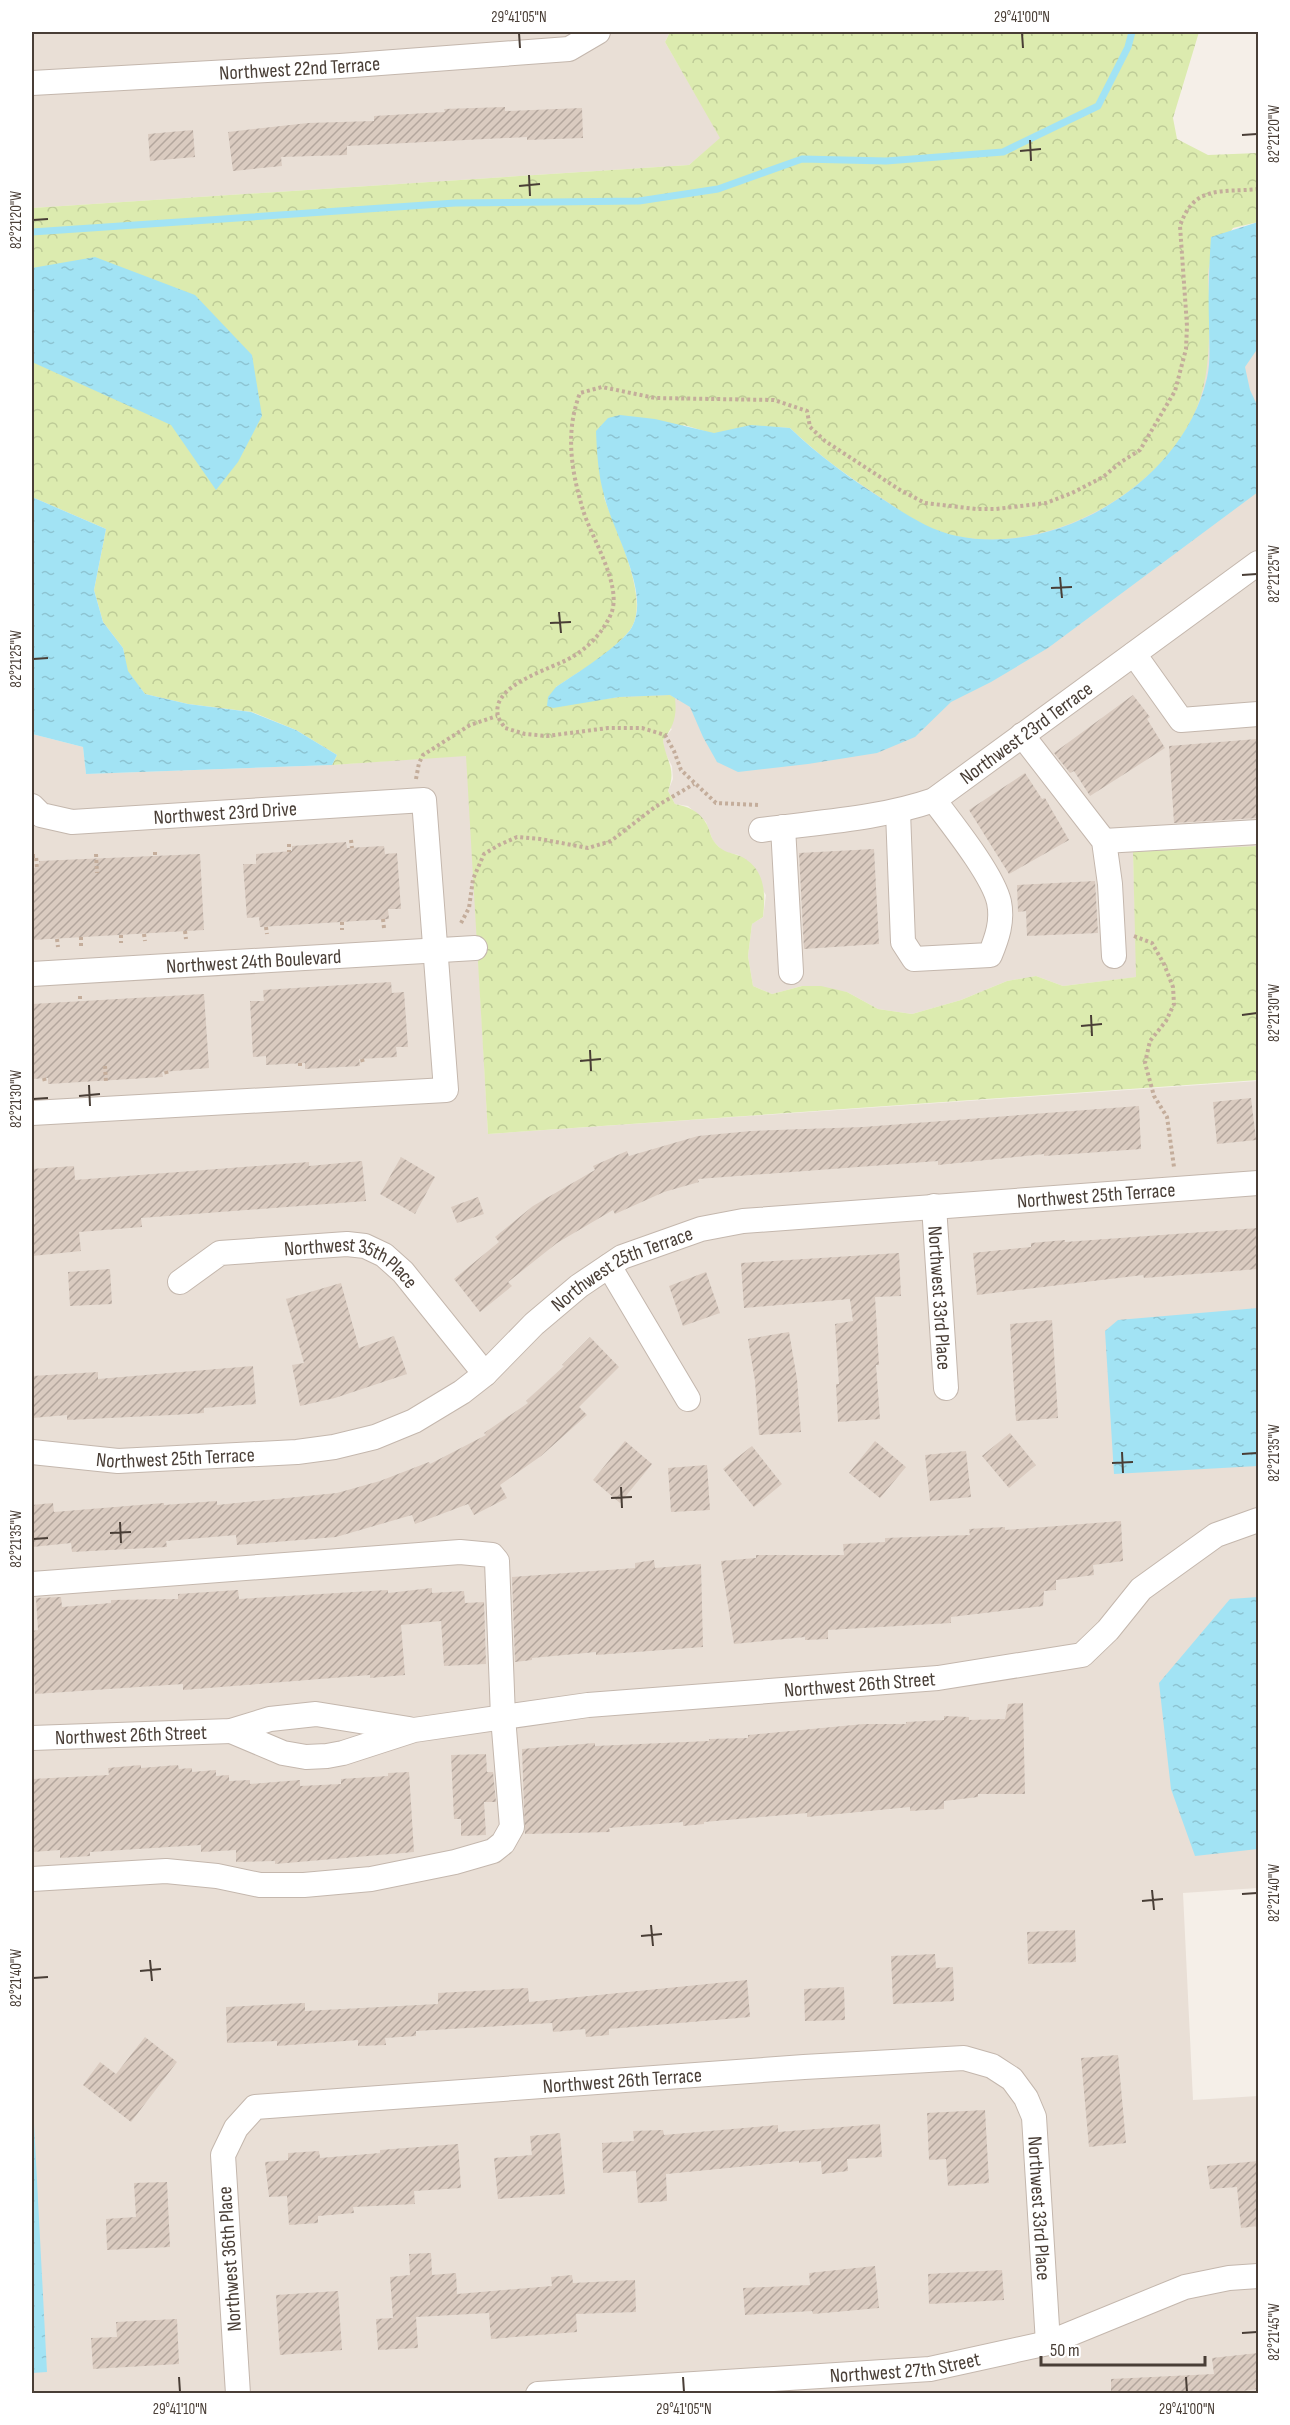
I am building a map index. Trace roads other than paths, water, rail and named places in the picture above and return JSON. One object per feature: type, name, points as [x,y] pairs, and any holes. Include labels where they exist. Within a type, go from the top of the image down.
[{"type":"street","name":"Northwest 22nd Terrace","points":[[32,83],[340,66],[569,49],[598,32]]},
{"type":"street","name":"Northwest 23rd Terrace","points":[[791,972],[772,829],[898,812],[934,800],[1258,563]]},
{"type":"street","points":[[1134,654],[1181,720],[1258,714]]},
{"type":"street","points":[[1022,735],[1104,841],[1110,884],[1114,956]]},
{"type":"street","name":"Northwest 23rd Drive","points":[[32,806],[42,815],[72,822],[419,800],[437,950]]},
{"type":"street","points":[[898,812],[903,942],[914,959],[990,956],[999,932],[999,903],[993,886],[934,800]]},
{"type":"street","points":[[1104,841],[1258,832]]},
{"type":"street","name":"Northwest 24th Boulevard","points":[[32,974],[475,948]]},
{"type":"street","points":[[32,1113],[446,1090],[437,950]]},
{"type":"street","name":"Northwest 25th Terrace","points":[[32,1452],[118,1461],[297,1452],[334,1447],[375,1437],[414,1421],[462,1392],[485,1374],[534,1324],[579,1286],[622,1257],[701,1229],[743,1221],[1258,1183]]},
{"type":"street","name":"Northwest 33rd Place","points":[[934,1206],[946,1388]]},
{"type":"street","name":"Northwest 35th Place","points":[[180,1282],[220,1253],[347,1244],[365,1246],[384,1255],[403,1272],[485,1374]]},
{"type":"street","points":[[609,1266],[688,1399]]},
{"type":"street","name":"Northwest 26th Street","points":[[231,1731],[282,1753],[306,1757],[344,1753],[414,1730],[588,1705],[938,1678],[1082,1655],[1108,1630],[1141,1589],[1216,1535],[1258,1520]]},
{"type":"street","points":[[32,1584],[460,1552],[492,1555],[498,1561],[503,1717],[512,1827],[503,1843],[494,1851],[455,1862],[371,1879],[260,1886],[217,1876],[166,1870],[32,1879]]},
{"type":"street","name":"Northwest 26th Street","points":[[32,1738],[231,1731],[270,1719],[316,1714],[414,1730]]},
{"type":"street","name":"Northwest 26th Terrace","points":[[236,2128],[255,2107],[804,2067],[964,2058],[992,2066],[1012,2079]]},
{"type":"street","name":"Northwest 33rd Place","points":[[1012,2079],[1026,2098],[1034,2117],[1048,2343]]},
{"type":"street","name":"Northwest 36th Place","points":[[236,2128],[223,2155],[238,2394]]},
{"type":"street","name":"Northwest 27th Street","points":[[538,2394],[930,2369],[1048,2343],[1185,2287],[1229,2278],[1258,2276]]},
{"type":"water","points":[[1258,222],[1258,348],[1245,367],[1250,390],[1258,407],[1258,492],[1048,648],[991,682],[951,702],[915,737],[877,753],[808,764],[738,772],[717,762],[690,707],[670,695],[619,697],[553,708],[547,706],[548,697],[556,687],[597,659],[627,634],[637,613],[634,580],[608,509],[599,471],[596,431],[608,418],[620,415],[655,419],[714,433],[751,425],[790,428],[847,475],[928,526],[957,536],[996,539],[1036,535],[1075,522],[1111,503],[1144,479],[1172,449],[1194,415],[1207,378],[1211,237]]},
{"type":"water","points":[[95,257],[195,295],[252,355],[262,416],[238,462],[216,490],[171,425],[32,362],[32,268]]},
{"type":"water","points":[[32,497],[106,529],[94,590],[103,622],[123,648],[128,671],[145,694],[188,704],[251,712],[296,730],[337,755],[332,765],[86,774],[83,747],[32,734]]},
{"type":"water","points":[[1258,1308],[1258,1466],[1114,1474],[1105,1331],[1118,1320]]},
{"type":"water","points":[[1258,1597],[1258,1849],[1195,1856],[1171,1789],[1159,1683],[1230,1599]]},
{"type":"water","points":[[32,2085],[47,2372],[32,2373]]},
{"type":"waterway","points":[[32,232],[455,203],[639,201],[718,189],[802,159],[886,161],[1003,152],[1098,106],[1128,47],[1132,32]]}]
